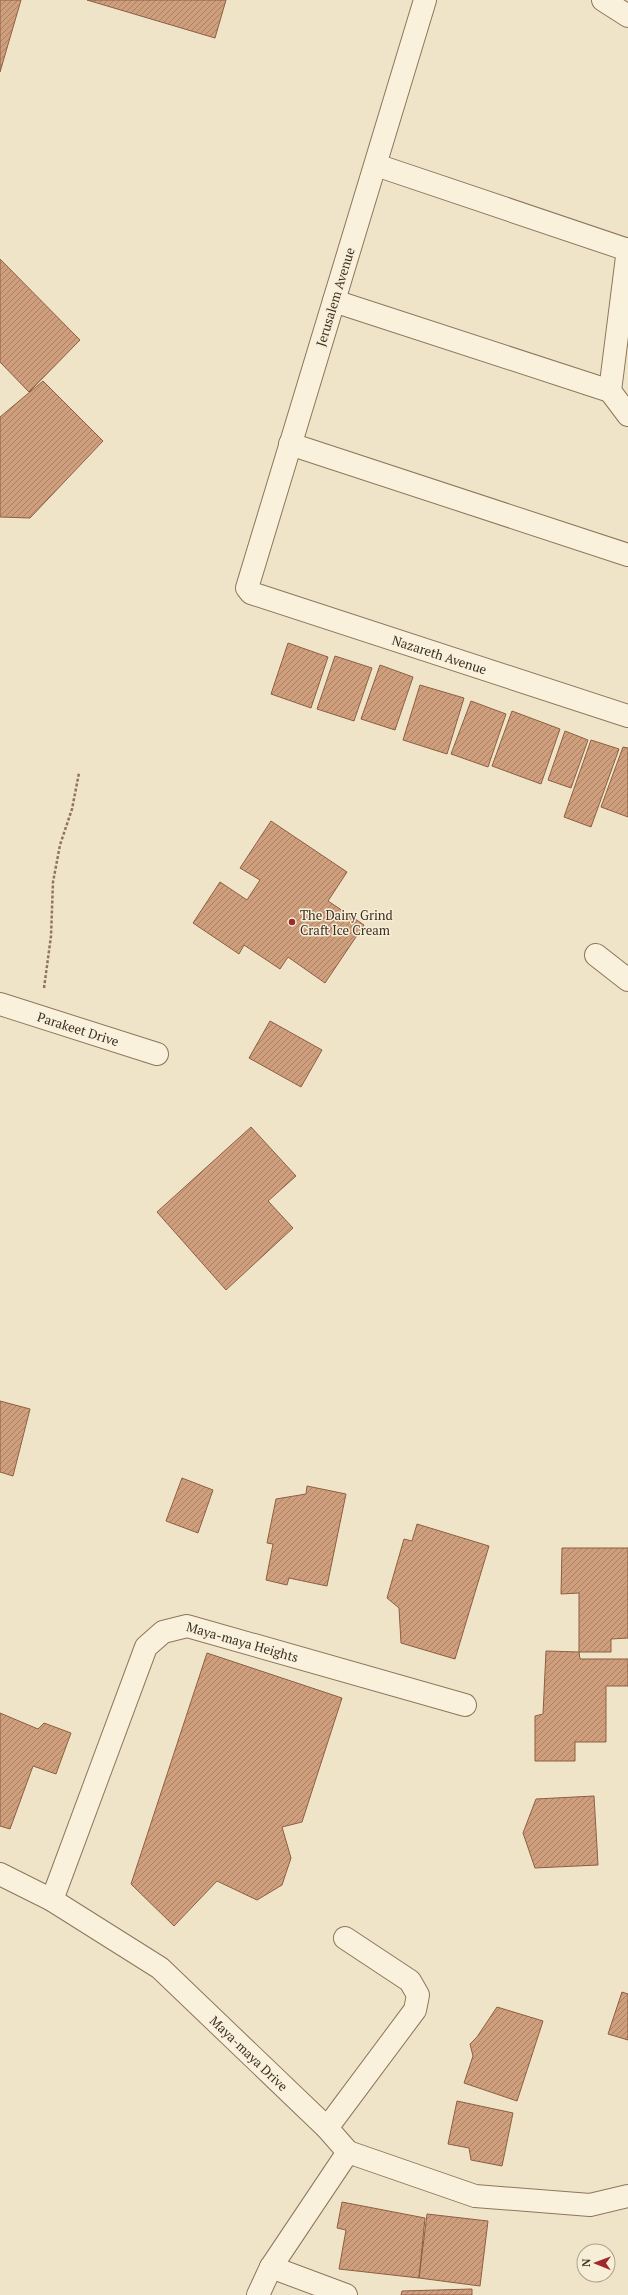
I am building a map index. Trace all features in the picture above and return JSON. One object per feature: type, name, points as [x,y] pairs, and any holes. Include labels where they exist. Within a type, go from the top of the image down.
[{"type":"street","name":"Jerusalem Avenue","points":[[251,593],[247,588],[248,582],[425,0]]},
{"type":"street","points":[[603,0],[628,16]]},
{"type":"street","points":[[376,165],[628,250],[610,391]]},
{"type":"street","points":[[334,301],[610,391],[628,414]]},
{"type":"street","points":[[290,444],[628,555]]},
{"type":"street","name":"Nazareth Avenue","points":[[251,593],[628,716]]},
{"type":"street","points":[[596,955],[628,980]]},
{"type":"street","name":"Parakeet Drive","points":[[0,1004],[157,1054]]},
{"type":"street","name":"Maya-maya Heights","points":[[52,1900],[146,1647],[163,1632],[187,1626],[465,1704]]},
{"type":"street","name":"Maya-maya Drive","points":[[0,1874],[52,1900],[160,1968],[327,2128],[348,2152]]},
{"type":"street","points":[[327,2128],[416,2010],[418,1995],[410,1981],[345,1938]]},
{"type":"street","points":[[258,2295],[271,2267],[348,2152],[475,2196],[590,2205],[628,2196]]},
{"type":"street","points":[[271,2267],[346,2295]]},
{"type":"path","points":[[40,1017],[50,936],[53,882],[60,845],[72,809],[79,773]]},
{"type":"building","points":[[0,0],[21,0],[0,72]]},
{"type":"building","points":[[87,0],[226,0],[215,38]]},
{"type":"building","points":[[0,259],[80,340],[29,392],[0,362]]},
{"type":"building","points":[[43,381],[103,441],[30,518],[0,517],[0,417]]},
{"type":"building","points":[[288,643],[328,657],[311,708],[271,694]]},
{"type":"building","points":[[335,656],[372,668],[354,721],[317,709]]},
{"type":"building","points":[[380,665],[413,677],[395,730],[361,719]]},
{"type":"building","points":[[420,685],[464,698],[447,754],[403,740]]},
{"type":"building","points":[[471,701],[506,714],[488,767],[451,754]]},
{"type":"building","points":[[512,711],[560,729],[541,784],[492,766]]},
{"type":"building","points":[[565,731],[588,740],[571,788],[548,780]]},
{"type":"building","points":[[591,740],[619,749],[591,827],[564,817]]},
{"type":"building","points":[[623,747],[628,748],[628,817],[601,807]]},
{"type":"building","points":[[271,821],[347,872],[328,901],[364,925],[325,983],[288,957],[280,969],[244,945],[239,954],[193,923],[220,882],[247,900],[260,880],[240,868]]},
{"type":"building","points":[[270,1021],[322,1050],[301,1087],[249,1058]]},
{"type":"building","points":[[251,1127],[296,1176],[268,1201],[293,1228],[226,1290],[157,1212]]},
{"type":"building","points":[[0,1401],[30,1409],[13,1476],[0,1472]]},
{"type":"building","points":[[182,1478],[213,1490],[198,1533],[166,1521]]},
{"type":"building","points":[[307,1486],[346,1494],[327,1586],[289,1578],[287,1585],[266,1580],[273,1544],[267,1543],[276,1499],[306,1494]]},
{"type":"building","points":[[417,1524],[489,1546],[455,1659],[401,1643],[399,1608],[387,1598],[404,1539],[412,1541]]},
{"type":"building","points":[[562,1548],[628,1548],[628,1638],[611,1639],[611,1652],[579,1652],[579,1593],[561,1594]]},
{"type":"building","points":[[546,1651],[579,1652],[580,1659],[628,1659],[628,1686],[606,1686],[606,1742],[575,1742],[575,1761],[535,1761],[535,1716],[543,1714]]},
{"type":"building","points":[[207,1653],[342,1698],[302,1822],[282,1827],[291,1858],[282,1885],[257,1900],[217,1881],[174,1926],[131,1884]]},
{"type":"building","points":[[0,1713],[38,1729],[44,1723],[71,1733],[56,1774],[33,1766],[10,1829],[0,1826]]},
{"type":"building","points":[[594,1796],[598,1865],[535,1868],[523,1833],[536,1799]]},
{"type":"building","points":[[622,1992],[628,1994],[628,2040],[608,2034]]},
{"type":"building","points":[[497,2007],[543,2021],[517,2101],[464,2083],[473,2056],[470,2044],[477,2037]]},
{"type":"building","points":[[457,2101],[513,2113],[502,2166],[471,2160],[469,2148],[448,2144]]},
{"type":"building","points":[[342,2202],[425,2218],[419,2278],[339,2269],[346,2230],[337,2228]]},
{"type":"building","points":[[427,2214],[488,2221],[480,2286],[419,2278]]},
{"type":"building","points":[[472,2289],[472,2295],[401,2295],[402,2291]]},
{"type":"place","name":"The Dairy Grind Craft Ice Cream","points":[[292,922]]}]
